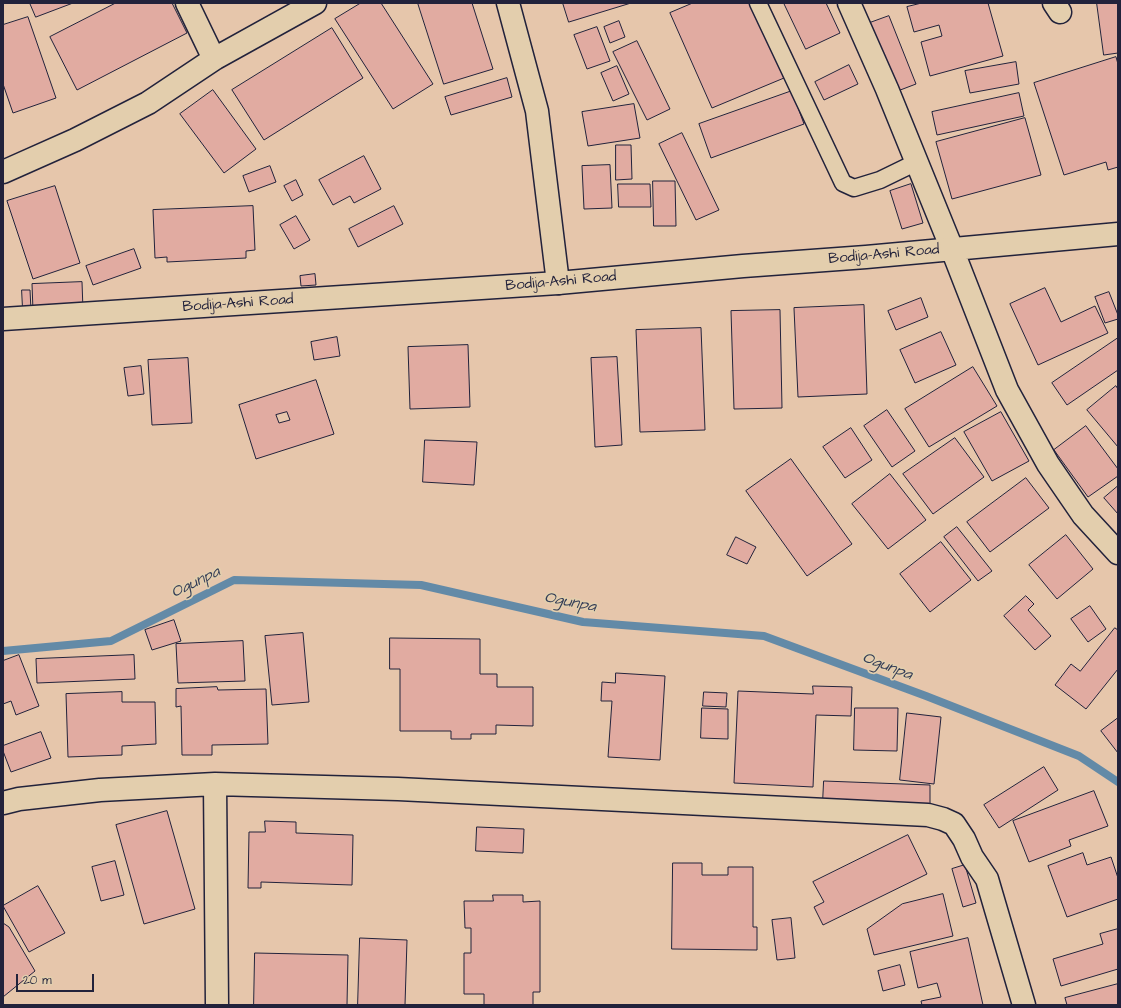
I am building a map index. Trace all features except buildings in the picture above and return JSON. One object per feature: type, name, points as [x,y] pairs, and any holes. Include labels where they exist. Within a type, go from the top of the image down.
[{"type":"street","points":[[187,3],[214,59]]},
{"type":"street","points":[[3,172],[75,140],[148,103],[214,59],[315,3]]},
{"type":"street","points":[[508,3],[537,111],[558,283]]},
{"type":"street","points":[[849,3],[917,162],[1007,390],[1048,464],[1083,516],[1118,553]]},
{"type":"street","name":"Bodija-Ashi Road","points":[[3,318],[558,283],[1118,234]]},
{"type":"street","points":[[3,803],[19,799],[100,790],[215,784],[446,792],[928,815],[944,819],[954,824],[964,839],[972,857],[987,879],[1024,1005]]},
{"type":"street","points":[[215,784],[217,1005]]},
{"type":"lane","points":[[758,3],[843,183],[854,188],[880,180],[917,162]]},
{"type":"waterway","name":"Ogunpa","points":[[3,651],[111,641],[234,580],[421,585],[583,622],[764,636],[926,696],[1079,756],[1118,782]]}]
